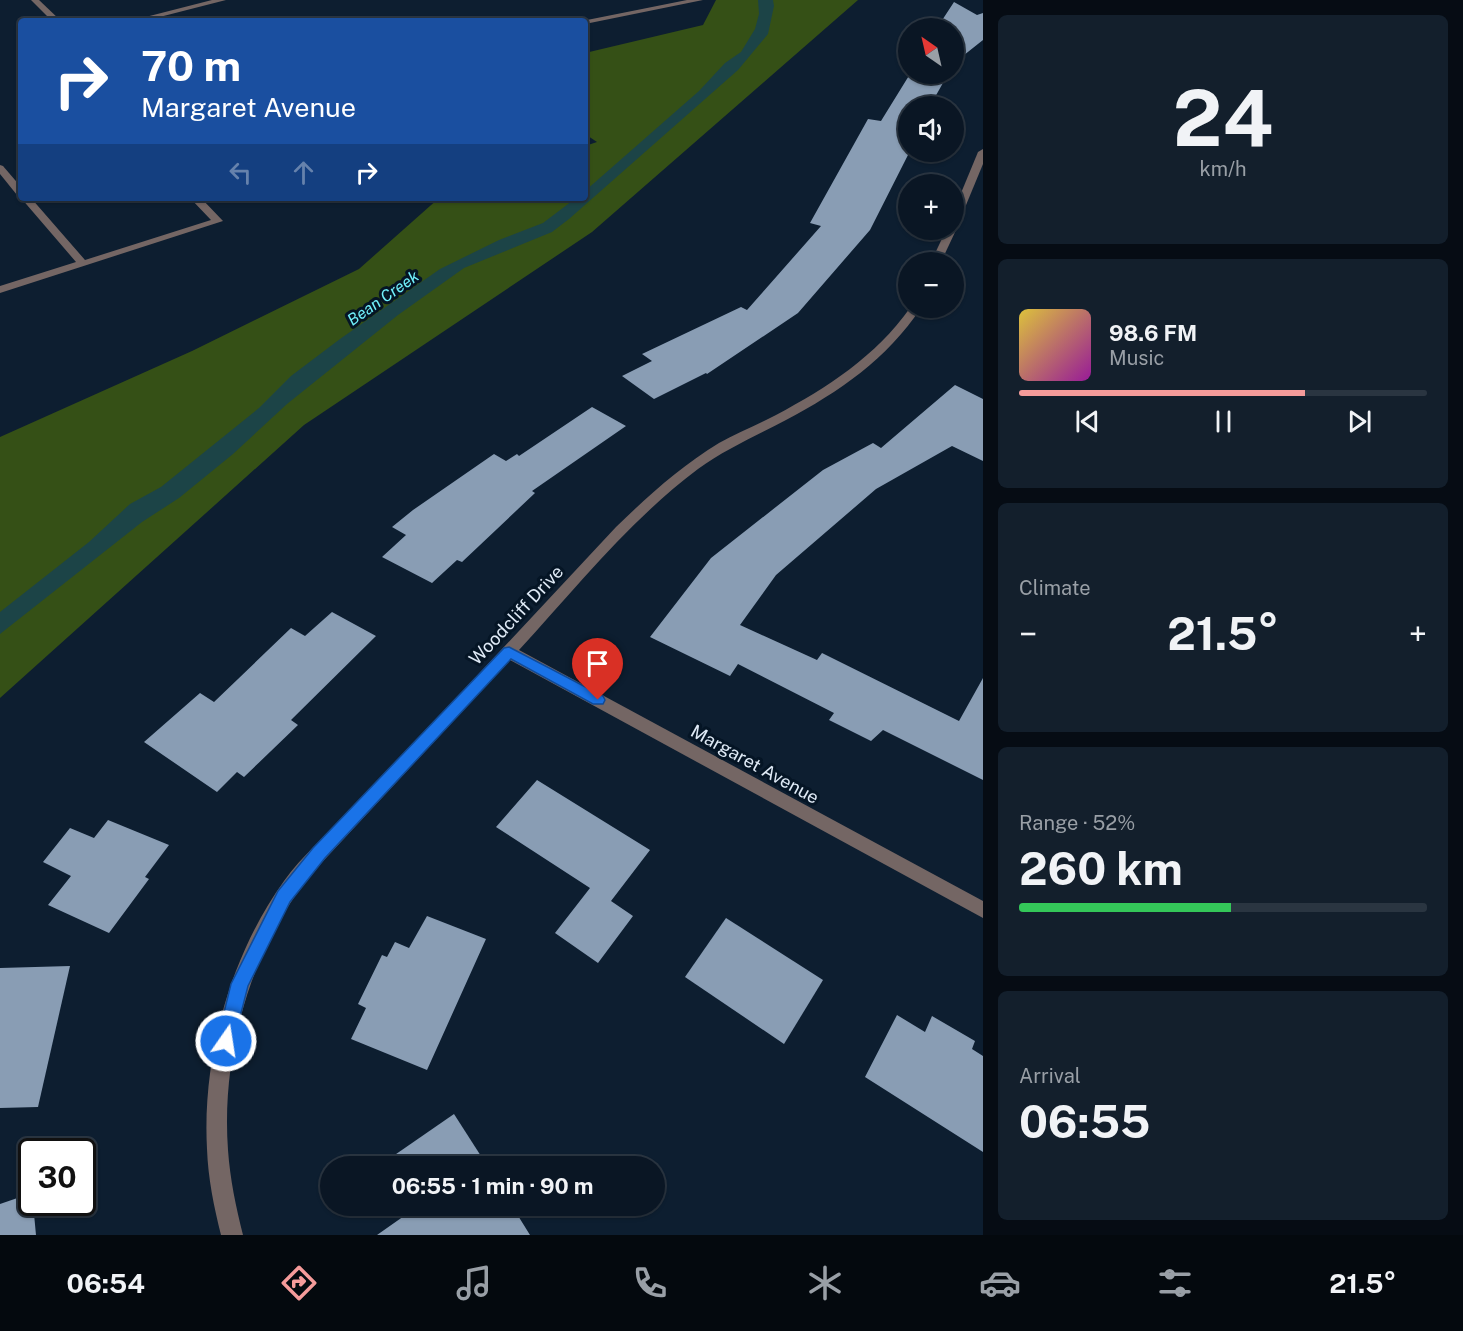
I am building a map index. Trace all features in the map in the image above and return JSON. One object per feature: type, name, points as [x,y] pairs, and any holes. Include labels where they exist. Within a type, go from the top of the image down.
[{"type":"street","points":[[35,0],[54,18]]},
{"type":"street","points":[[147,18],[222,0]]},
{"type":"street","points":[[588,21],[699,0]]},
{"type":"street","points":[[964,198],[983,152]]},
{"type":"street","points":[[0,168],[18,189]]},
{"type":"street","points":[[29,201],[82,263]]},
{"type":"street","points":[[0,290],[218,221],[198,201]]},
{"type":"street","name":"Woodcliff Drive","points":[[232,1235],[219,1165],[217,1107],[223,1055],[240,984],[284,897],[319,853],[621,530],[665,488],[725,445],[815,399],[873,356],[909,318]]},
{"type":"street","name":"Margaret Avenue","points":[[509,652],[983,910]]},
{"type":"green space","points":[[716,0],[858,0],[592,232],[304,425],[0,698],[0,437],[192,351],[359,269],[436,201],[588,201],[588,145],[597,142],[588,136],[588,52],[703,25]]},
{"type":"shaded area","name":"Bean Creek","points":[[758,0],[773,0],[774,6],[768,34],[738,70],[569,219],[552,232],[464,268],[398,315],[287,404],[233,454],[179,498],[142,522],[0,634],[0,612],[89,542],[130,504],[161,487],[259,408],[291,376],[340,339],[440,269],[499,240],[543,223],[572,201],[588,201],[588,188],[699,91],[725,63],[741,52],[755,29],[759,14]]},
{"type":"building","points":[[954,2],[977,15],[983,13],[983,40],[964,55],[964,18],[944,18]]},
{"type":"building","points":[[904,84],[942,84],[936,96],[898,96],[898,162],[904,162],[870,230],[798,313],[707,374],[654,399],[622,376],[652,361],[642,354],[741,307],[747,310],[821,226],[810,223],[868,119],[881,121]]},
{"type":"building","points":[[955,385],[983,399],[983,461],[952,446],[876,489],[776,575],[740,625],[817,660],[822,653],[959,721],[983,678],[983,780],[883,730],[871,741],[829,720],[834,713],[738,664],[730,676],[650,637],[711,558],[823,470],[873,443],[881,448]]},
{"type":"building","points":[[592,407],[626,426],[532,491],[535,493],[462,562],[457,560],[432,583],[382,557],[406,535],[392,527],[413,510],[494,454],[506,461],[517,454],[519,456]]},
{"type":"building","points":[[332,612],[376,636],[291,720],[298,725],[244,777],[237,772],[217,792],[144,742],[200,693],[214,702],[291,628],[305,636]]},
{"type":"building","points":[[537,780],[650,850],[611,901],[633,916],[598,963],[555,933],[590,888],[496,827]]},
{"type":"building","points":[[108,820],[169,845],[145,877],[149,879],[109,933],[48,905],[71,876],[43,862],[70,828],[94,838]]},
{"type":"building","points":[[427,916],[486,939],[427,1070],[351,1039],[366,1008],[358,1004],[382,955],[387,957],[395,942],[409,948]]},
{"type":"building","points":[[726,918],[823,980],[784,1044],[685,977]]},
{"type":"building","points":[[70,966],[38,1107],[0,1108],[0,968]]},
{"type":"building","points":[[897,1015],[925,1032],[932,1016],[975,1041],[972,1049],[983,1056],[983,1152],[865,1077]]},
{"type":"building","points":[[454,1114],[481,1156],[393,1156]]},
{"type":"building","points":[[18,1198],[18,1216],[34,1216],[36,1235],[0,1235],[0,1204]]},
{"type":"building","points":[[404,1216],[518,1216],[530,1235],[377,1235]]},
{"type":"route","points":[[226,1041],[240,984],[284,897],[319,853],[353,820],[509,652],[598,700]]}]
